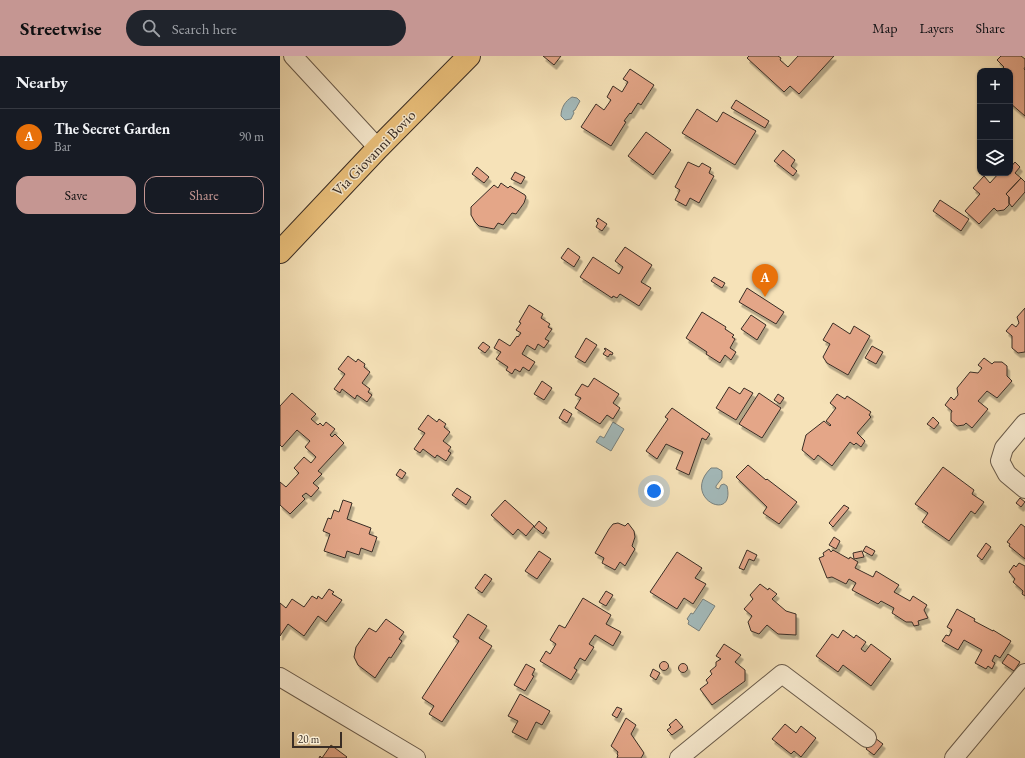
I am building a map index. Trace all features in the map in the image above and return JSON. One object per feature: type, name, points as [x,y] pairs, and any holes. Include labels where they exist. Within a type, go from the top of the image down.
[{"type":"main road","name":"Via Giovanni Bovio","points":[[280,252],[378,148],[469,56]]},
{"type":"street","points":[[294,56],[378,148]]},
{"type":"street","points":[[1025,423],[1004,448],[1000,461],[1007,474],[1025,489]]},
{"type":"street","points":[[954,758],[1025,673]]},
{"type":"street","points":[[679,758],[782,674],[867,738]]},
{"type":"street","points":[[280,677],[416,758]]},
{"type":"water","points":[[572,97],[577,98],[580,101],[573,111],[574,113],[571,119],[565,120],[561,116],[562,110],[565,103]]},
{"type":"water","points":[[613,422],[624,429],[611,451],[596,442],[600,436],[604,438]]},
{"type":"water","points":[[711,468],[717,468],[722,471],[722,478],[716,488],[719,489],[721,485],[724,484],[727,486],[728,497],[724,503],[718,505],[705,497],[702,489],[703,479]]},
{"type":"water","points":[[703,599],[715,606],[699,631],[688,624],[689,621],[687,619],[691,613],[693,614]]},
{"type":"building","points":[[543,56],[561,56],[554,65]]},
{"type":"building","points":[[749,56],[778,56],[781,58],[780,60],[788,67],[798,56],[834,56],[799,94],[790,86],[784,92],[747,58]]},
{"type":"building","points":[[1001,56],[1021,56],[1025,59],[1025,116],[1013,106],[1013,68],[1003,68],[1004,67],[997,60]]},
{"type":"building","points":[[630,69],[654,85],[641,105],[638,103],[631,114],[630,113],[624,121],[626,122],[611,146],[581,127],[596,104],[604,110],[611,100],[607,97],[613,86],[622,92],[628,82],[623,79]]},
{"type":"building","points":[[736,100],[769,121],[765,128],[731,108]]},
{"type":"building","points":[[697,109],[717,122],[723,112],[756,131],[735,165],[682,133]]},
{"type":"building","points":[[646,132],[671,150],[653,175],[628,156]]},
{"type":"building","points":[[783,150],[795,160],[791,166],[797,171],[793,176],[774,161]]},
{"type":"building","points":[[688,162],[699,167],[702,163],[711,168],[709,173],[714,176],[699,203],[690,198],[686,206],[675,200],[680,190],[675,187]]},
{"type":"building","points":[[1015,162],[1020,167],[1015,173],[1021,178],[1006,194],[1009,197],[1009,205],[1004,210],[997,211],[994,208],[979,224],[965,211],[980,194],[973,188],[984,176],[990,183],[996,176],[1013,176],[1013,164]]},
{"type":"building","points":[[477,167],[489,177],[484,183],[472,174]]},
{"type":"building","points":[[515,172],[525,177],[521,184],[511,179]]},
{"type":"building","points":[[1021,178],[1025,182],[1025,192],[1012,207],[1009,203],[1009,197],[1006,194]]},
{"type":"building","points":[[501,183],[508,188],[510,186],[525,195],[526,197],[524,203],[516,214],[512,213],[503,225],[498,223],[494,229],[479,226],[471,215],[471,207],[494,185],[498,188]]},
{"type":"building","points":[[940,200],[969,219],[961,231],[933,211]]},
{"type":"building","points":[[598,218],[607,224],[602,231],[596,227],[598,223],[596,221]]},
{"type":"building","points":[[625,247],[652,265],[641,282],[651,288],[639,306],[620,294],[617,298],[613,296],[612,298],[580,277],[593,257],[619,274],[623,267],[615,261]]},
{"type":"building","points":[[568,248],[580,257],[574,267],[561,258]]},
{"type":"building","points":[[714,277],[725,283],[722,288],[711,281]]},
{"type":"building","points":[[747,288],[784,312],[776,324],[739,302]]},
{"type":"building","points":[[529,305],[543,314],[541,318],[550,324],[548,327],[552,329],[545,339],[549,341],[544,348],[538,344],[535,350],[527,345],[522,354],[535,362],[529,371],[523,367],[520,372],[515,369],[512,374],[506,370],[508,367],[496,359],[501,352],[494,348],[499,339],[510,346],[517,336],[518,337],[521,333],[516,330],[521,323],[519,322]]},
{"type":"building","points":[[1025,308],[1025,352],[1018,353],[1012,348],[1012,336],[1006,331],[1012,324],[1016,327],[1019,323],[1017,317]]},
{"type":"building","points":[[702,312],[726,327],[725,329],[734,335],[732,337],[735,339],[730,348],[736,352],[731,360],[725,355],[720,363],[686,338]]},
{"type":"building","points":[[751,315],[766,325],[757,340],[741,329]]},
{"type":"building","points":[[833,323],[850,334],[854,326],[870,336],[848,375],[827,363],[823,357],[830,344],[823,340]]},
{"type":"building","points":[[586,338],[597,345],[585,363],[575,357]]},
{"type":"building","points":[[483,342],[490,347],[485,353],[478,348]]},
{"type":"building","points":[[872,346],[883,352],[876,364],[865,358]]},
{"type":"building","points":[[605,348],[613,353],[612,355],[610,354],[608,357],[603,354],[606,350],[604,349]]},
{"type":"building","points":[[348,356],[356,362],[358,359],[365,364],[364,367],[370,372],[362,383],[370,389],[368,392],[372,395],[367,402],[357,395],[355,399],[342,389],[340,393],[334,389],[345,374],[338,369]]},
{"type":"building","points":[[984,358],[992,364],[994,362],[1002,362],[1007,366],[1007,376],[1012,381],[997,398],[987,391],[978,401],[988,409],[972,428],[966,423],[964,425],[957,426],[951,421],[952,411],[945,405],[951,397],[954,400],[958,395],[957,388],[970,372],[978,373],[982,368],[978,365]]},
{"type":"building","points":[[594,378],[619,394],[613,403],[620,408],[613,419],[607,415],[600,424],[575,408],[581,398],[575,395],[582,384],[588,387]]},
{"type":"building","points":[[542,381],[552,388],[544,400],[534,394]]},
{"type":"building","points":[[729,387],[740,394],[744,388],[753,393],[736,420],[716,408]]},
{"type":"building","points":[[292,393],[316,414],[311,419],[318,425],[320,423],[323,426],[326,422],[335,429],[330,435],[332,437],[335,434],[344,443],[318,471],[322,474],[313,483],[319,488],[311,497],[306,493],[302,496],[305,499],[290,514],[280,505],[280,482],[286,487],[299,473],[294,468],[304,457],[311,463],[316,457],[305,447],[310,441],[297,430],[282,447],[280,445],[280,406]]},
{"type":"building","points":[[759,393],[781,408],[762,438],[739,424]]},
{"type":"building","points":[[778,394],[784,398],[780,404],[774,400]]},
{"type":"building","points":[[837,394],[845,399],[847,396],[871,412],[869,415],[871,417],[857,433],[865,441],[861,447],[856,443],[854,445],[850,442],[832,466],[818,455],[814,460],[802,450],[806,435],[824,421],[830,426],[831,425],[826,421],[836,408],[830,403]]},
{"type":"building","points":[[672,408],[710,434],[706,440],[702,438],[689,475],[676,469],[683,452],[666,444],[657,459],[646,451],[668,419],[665,417]]},
{"type":"building","points":[[564,409],[572,414],[567,423],[559,418]]},
{"type":"building","points":[[428,415],[437,422],[439,419],[446,424],[444,427],[450,432],[443,441],[451,447],[448,451],[451,453],[446,461],[437,455],[435,458],[423,449],[420,453],[414,449],[425,433],[418,429]]},
{"type":"building","points":[[933,417],[939,423],[934,429],[927,424]]},
{"type":"building","points":[[748,465],[797,502],[779,524],[763,513],[767,507],[736,477]]},
{"type":"building","points":[[943,467],[974,490],[972,494],[984,502],[975,514],[971,511],[949,541],[922,522],[928,513],[915,504]]},
{"type":"building","points":[[400,469],[406,473],[402,479],[396,475]]},
{"type":"building","points":[[457,488],[471,497],[466,505],[452,495]]},
{"type":"building","points":[[1020,498],[1025,502],[1021,507],[1016,503]]},
{"type":"building","points":[[343,500],[352,503],[347,519],[371,528],[369,534],[377,537],[372,552],[361,548],[359,555],[347,551],[345,558],[324,551],[330,534],[323,531],[328,518],[331,519],[334,510],[339,512]]},
{"type":"building","points":[[505,500],[534,526],[526,536],[518,529],[513,535],[491,515]]},
{"type":"building","points":[[844,505],[849,508],[833,527],[829,523]]},
{"type":"building","points":[[539,521],[547,528],[543,534],[534,527]]},
{"type":"building","points":[[618,523],[625,526],[628,523],[634,531],[635,537],[632,546],[635,549],[625,566],[620,562],[615,570],[602,563],[604,558],[595,553],[609,529],[613,524]]},
{"type":"building","points":[[1021,524],[1025,527],[1025,559],[1009,546],[1010,544],[1007,542]]},
{"type":"building","points":[[834,537],[840,541],[836,549],[829,545]]},
{"type":"building","points":[[986,543],[991,547],[982,560],[977,556]]},
{"type":"building","points":[[866,546],[875,551],[872,556],[863,551]]},
{"type":"building","points":[[829,549],[831,552],[833,550],[858,562],[855,568],[873,577],[876,571],[899,585],[894,592],[910,601],[913,596],[927,605],[924,610],[928,618],[918,621],[919,625],[914,626],[912,622],[906,622],[892,613],[894,608],[881,601],[878,604],[852,590],[856,583],[849,579],[846,584],[832,577],[827,578],[819,558],[824,556],[823,553]]},
{"type":"building","points":[[747,550],[757,555],[754,561],[749,559],[744,570],[739,568]]},
{"type":"building","points":[[539,551],[551,559],[537,579],[525,571]]},
{"type":"building","points":[[862,551],[864,557],[854,559],[853,553]]},
{"type":"building","points":[[677,552],[702,568],[695,578],[706,584],[693,604],[684,598],[677,609],[650,592]]},
{"type":"building","points":[[1019,563],[1025,566],[1025,596],[1022,594],[1023,591],[1013,582],[1015,579],[1009,572],[1014,565],[1016,567]]},
{"type":"building","points":[[485,574],[492,579],[482,593],[475,588]]},
{"type":"building","points":[[760,584],[777,594],[772,599],[786,611],[796,614],[796,635],[778,634],[767,625],[759,634],[751,631],[748,622],[752,616],[744,609],[753,599],[750,595]]},
{"type":"building","points":[[329,589],[334,592],[332,594],[342,600],[326,622],[318,616],[304,636],[288,624],[280,636],[280,603],[286,608],[292,599],[304,607],[312,596],[317,599],[318,596],[322,599]]},
{"type":"building","points":[[606,591],[613,595],[606,606],[599,602]]},
{"type":"building","points":[[583,598],[611,615],[606,624],[621,632],[613,646],[595,635],[589,644],[594,647],[585,661],[580,658],[574,668],[577,670],[571,680],[540,661],[546,651],[550,654],[556,644],[550,640],[559,625],[565,628]]},
{"type":"building","points":[[957,609],[975,619],[974,621],[1011,641],[1000,658],[995,655],[992,661],[995,663],[992,669],[988,666],[986,669],[975,663],[982,650],[964,640],[958,650],[942,641],[946,635],[949,636],[952,630],[947,627]]},
{"type":"building","points":[[468,614],[487,626],[479,638],[492,646],[442,722],[429,714],[434,706],[422,698],[459,641],[453,637]]},
{"type":"building","points":[[386,619],[404,632],[399,639],[402,641],[375,678],[358,665],[354,657],[356,647],[369,628],[376,632]]},
{"type":"building","points":[[843,630],[854,638],[856,635],[866,642],[861,649],[865,652],[871,644],[891,659],[871,686],[843,665],[838,672],[816,656],[832,634],[838,638]]},
{"type":"building","points":[[724,644],[741,655],[735,662],[745,670],[745,681],[712,705],[700,689],[708,683],[706,680],[712,674],[710,671],[716,666],[716,662],[721,659],[716,656]]},
{"type":"building","points":[[1008,654],[1020,662],[1014,671],[1002,663]]},
{"type":"building","points":[[664,661],[669,666],[664,671],[659,666]]},
{"type":"building","points":[[683,663],[688,668],[683,673],[678,668]]},
{"type":"building","points":[[526,664],[535,669],[532,675],[534,676],[525,691],[514,685]]},
{"type":"building","points":[[653,669],[660,673],[656,680],[650,676]]},
{"type":"building","points":[[520,694],[550,711],[542,725],[536,722],[527,740],[512,732],[518,721],[508,716]]},
{"type":"building","points":[[617,707],[622,709],[617,718],[612,715]]},
{"type":"building","points":[[626,718],[636,725],[631,734],[644,753],[641,758],[617,758],[618,752],[611,746]]},
{"type":"building","points":[[676,719],[683,727],[672,735],[667,730],[671,727],[669,725]]},
{"type":"building","points":[[785,724],[796,733],[801,726],[816,738],[801,757],[794,751],[791,754],[772,739]]},
{"type":"building","points":[[875,738],[883,744],[874,755],[866,749]]},
{"type":"building","points":[[331,745],[347,757],[346,758],[322,758]]},
{"type":"place","name":"The Secret Garden","points":[[765,297]]}]
